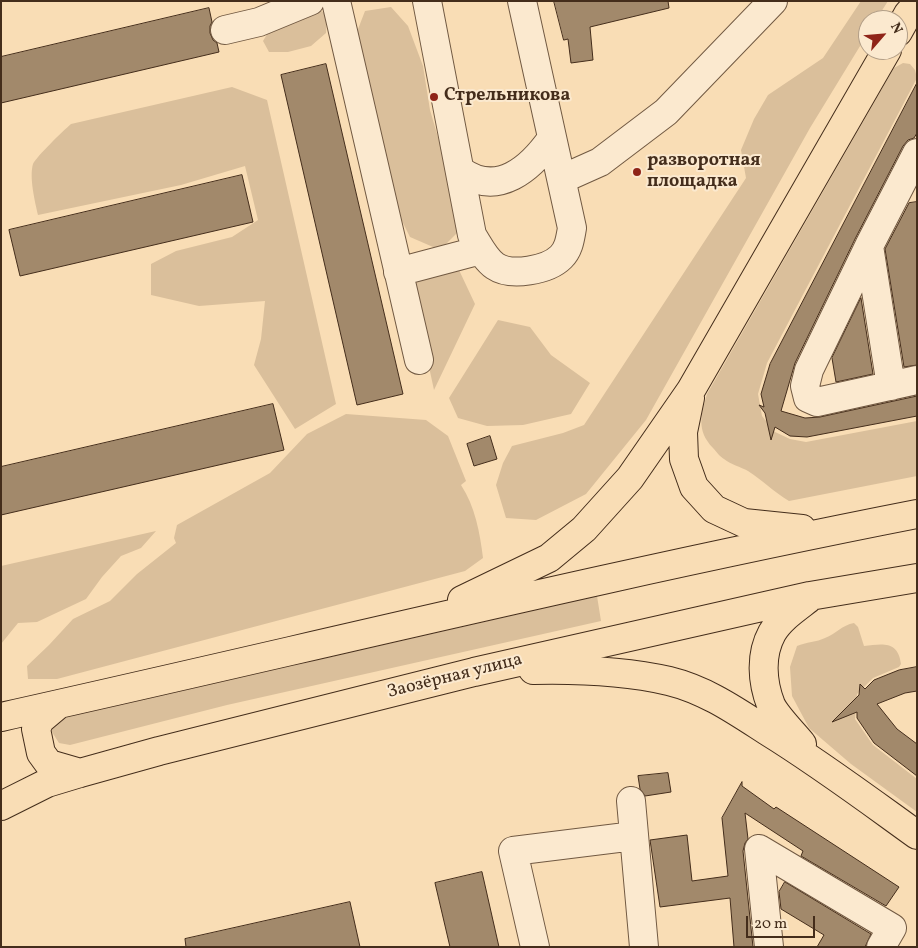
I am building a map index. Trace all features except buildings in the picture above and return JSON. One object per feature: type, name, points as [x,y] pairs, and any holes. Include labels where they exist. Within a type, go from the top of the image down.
[{"type":"main road","points":[[908,14],[917,4]]},
{"type":"main road","points":[[418,621],[549,558],[584,529],[630,478],[691,390],[881,60]]},
{"type":"main road","points":[[691,390],[683,432],[684,458],[694,488],[714,509],[744,523],[825,532]]},
{"type":"main road","points":[[1,717],[418,621],[825,532],[917,514]]},
{"type":"main road","name":"Заозёрная улица","points":[[1,806],[47,783],[159,750],[474,672],[810,596],[917,578]]},
{"type":"main road","points":[[810,596],[786,616],[772,633],[763,659],[764,680],[772,706],[815,761]]},
{"type":"main road","points":[[474,672],[561,670],[618,673],[670,682],[719,700],[815,761],[917,835]]},
{"type":"main road","points":[[60,704],[40,720],[36,729],[41,753],[49,764],[80,773]]},
{"type":"street","points":[[225,30],[259,22],[310,1]]},
{"type":"street","points":[[336,1],[419,360]]},
{"type":"street","points":[[427,1],[472,235],[481,250],[496,266],[506,272],[525,272],[550,264],[560,258],[568,247],[572,228],[522,1]]},
{"type":"street","points":[[562,179],[600,162],[666,112],[773,1]]},
{"type":"street","points":[[461,171],[469,177],[479,180],[489,181],[508,178],[530,165],[552,138]]},
{"type":"street","points":[[869,246],[904,383],[817,402],[808,398],[804,386],[809,370],[869,246],[917,153]]},
{"type":"street","points":[[398,272],[481,250]]},
{"type":"street","points":[[631,801],[644,947]]},
{"type":"street","points":[[535,947],[513,851],[634,836]]},
{"type":"street","points":[[769,947],[759,848],[892,928],[882,947]]},
{"type":"shaded area","points":[[861,1],[888,1],[882,10],[858,10],[858,49],[810,128],[646,420],[586,494],[536,520],[506,518],[496,485],[503,463],[512,446],[563,433],[584,425],[746,178],[741,150],[754,119],[768,95],[823,58]]},
{"type":"shaded area","points":[[317,6],[327,16],[326,33],[311,46],[288,52],[269,52],[263,41],[272,26]]},
{"type":"shaded area","points":[[391,7],[408,26],[423,66],[430,110],[449,175],[457,233],[440,250],[410,237],[390,197],[355,37],[365,11]]},
{"type":"shaded area","points":[[903,63],[910,64],[915,70],[917,78],[767,363],[758,394],[762,416],[775,432],[790,439],[806,442],[917,421],[917,476],[789,501],[748,471],[723,458],[713,448],[704,435],[701,422],[707,394],[894,68]]},
{"type":"shaded area","points":[[232,87],[267,100],[336,404],[295,429],[254,365],[261,339],[265,301],[199,306],[151,295],[151,264],[176,251],[232,237],[258,220],[245,166],[181,185],[38,215],[34,197],[32,169],[35,160],[71,124]]},
{"type":"shaded area","points":[[459,270],[475,304],[434,390],[410,279]]},
{"type":"shaded area","points":[[498,320],[530,327],[551,355],[590,383],[571,414],[523,425],[487,426],[458,418],[449,398]]},
{"type":"shaded area","points":[[346,414],[426,420],[448,436],[466,481],[461,485],[470,502],[476,520],[483,558],[465,571],[57,679],[28,679],[27,666],[73,619],[110,601],[137,574],[176,543],[174,538],[177,525],[270,473],[307,434]]},
{"type":"shaded area","points":[[156,531],[141,548],[121,556],[86,599],[37,622],[18,623],[1,644],[1,566]]},
{"type":"shaded area","points":[[597,596],[601,621],[227,705],[70,745],[59,743],[52,732],[52,725],[60,719]]},
{"type":"shaded area","points":[[854,623],[858,627],[864,646],[888,645],[893,647],[899,656],[901,664],[899,667],[873,678],[857,694],[855,719],[873,745],[917,779],[917,812],[851,764],[809,728],[792,696],[790,667],[797,646],[822,639]]},
{"type":"place","name":"Стрельникова","points":[[434,97]]},
{"type":"place","name":"разворотная площадка","points":[[637,172]]}]
